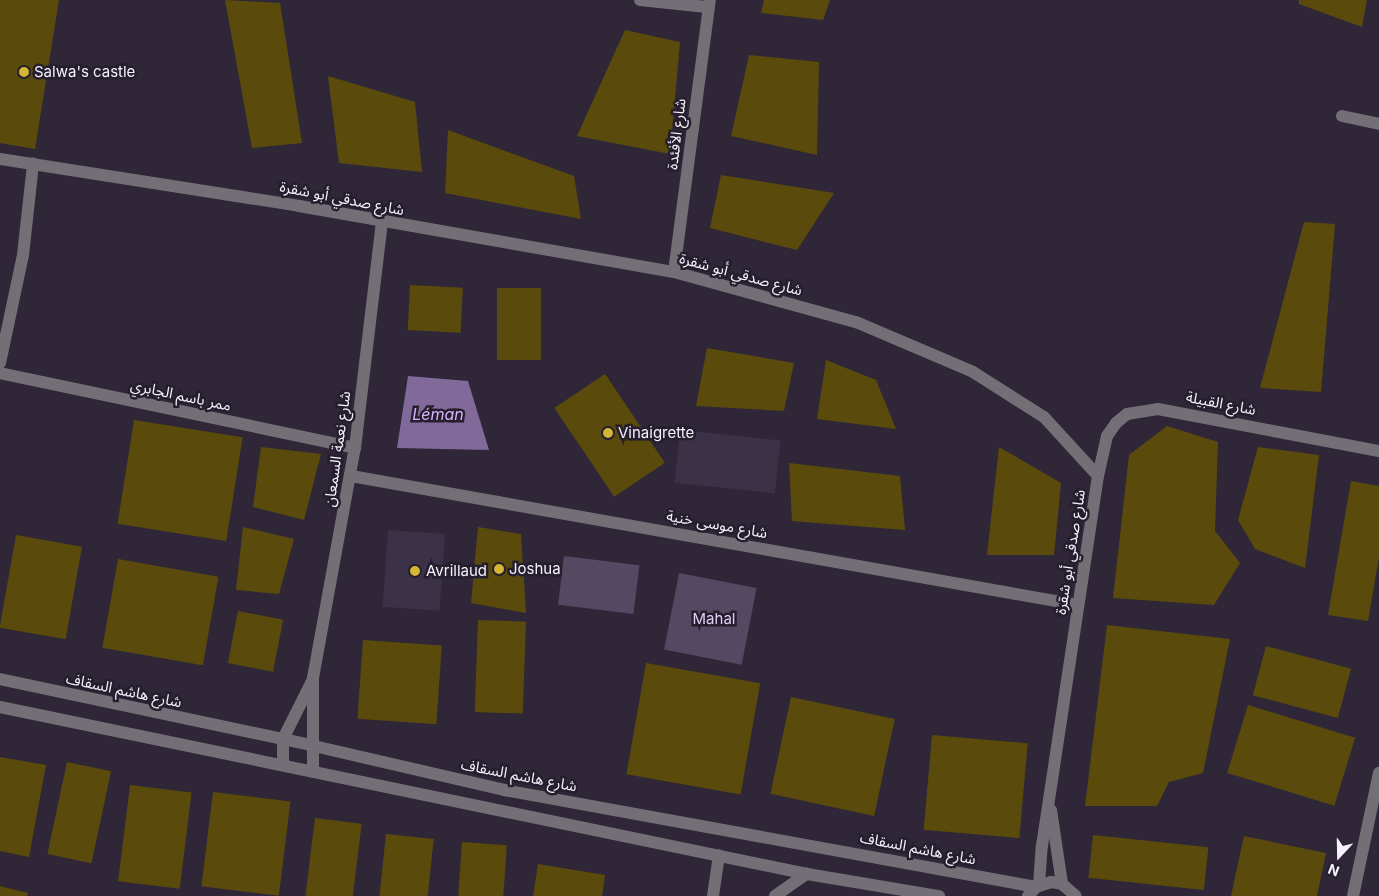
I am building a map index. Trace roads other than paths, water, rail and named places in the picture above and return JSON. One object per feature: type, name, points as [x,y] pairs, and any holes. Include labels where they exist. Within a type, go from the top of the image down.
[{"type":"street","points":[[640,0],[708,4]]},
{"type":"street","name":"شارع الأفئدة","points":[[674,272],[708,4]]},
{"type":"street","points":[[1342,116],[1379,124]]},
{"type":"street","name":"شارع صدقي أبو شقرة","points":[[0,159],[299,206],[382,223],[674,272],[856,322],[899,342],[950,361],[1044,418],[1098,476],[1050,805],[1034,889]]},
{"type":"street","points":[[0,363],[23,255],[32,164]]},
{"type":"street","name":"شارع نعمة السمعان","points":[[313,772],[313,678],[351,476],[382,223]]},
{"type":"street","name":"ممر باسم الجابري","points":[[0,373],[355,448]]},
{"type":"street","name":"شارع القبيلة","points":[[1098,476],[1107,436],[1127,414],[1140,410],[1181,411],[1379,451]]},
{"type":"street","name":"شارع موسى خنية","points":[[351,476],[1078,604]]},
{"type":"street","name":"شارع نعمة السمعان","points":[[282,765],[283,739],[313,678]]},
{"type":"street","name":"شارع هاشم السقاف","points":[[0,679],[283,739],[504,790],[1034,889],[1062,884]]},
{"type":"street","points":[[0,707],[807,874],[938,896]]},
{"type":"street","points":[[1353,896],[1379,773]]},
{"type":"street","name":"شارع صدقي أبو شقرة","points":[[1050,805],[1062,884]]},
{"type":"street","points":[[713,896],[719,855]]},
{"type":"street","points":[[775,896],[807,874]]},
{"type":"street","points":[[1062,884],[1076,896]]},
{"type":"water","name":"Léman","points":[[408,376],[468,381],[489,450],[397,448]]},
{"type":"place","name":"Salwa's castle","points":[[24,72]]},
{"type":"place","name":"Vinaigrette","points":[[608,433]]},
{"type":"place","name":"Joshua","points":[[499,569]]},
{"type":"place","name":"Avrillaud","points":[[415,571]]},
{"type":"park label","name":"Mahal","points":[[714,619]]}]
